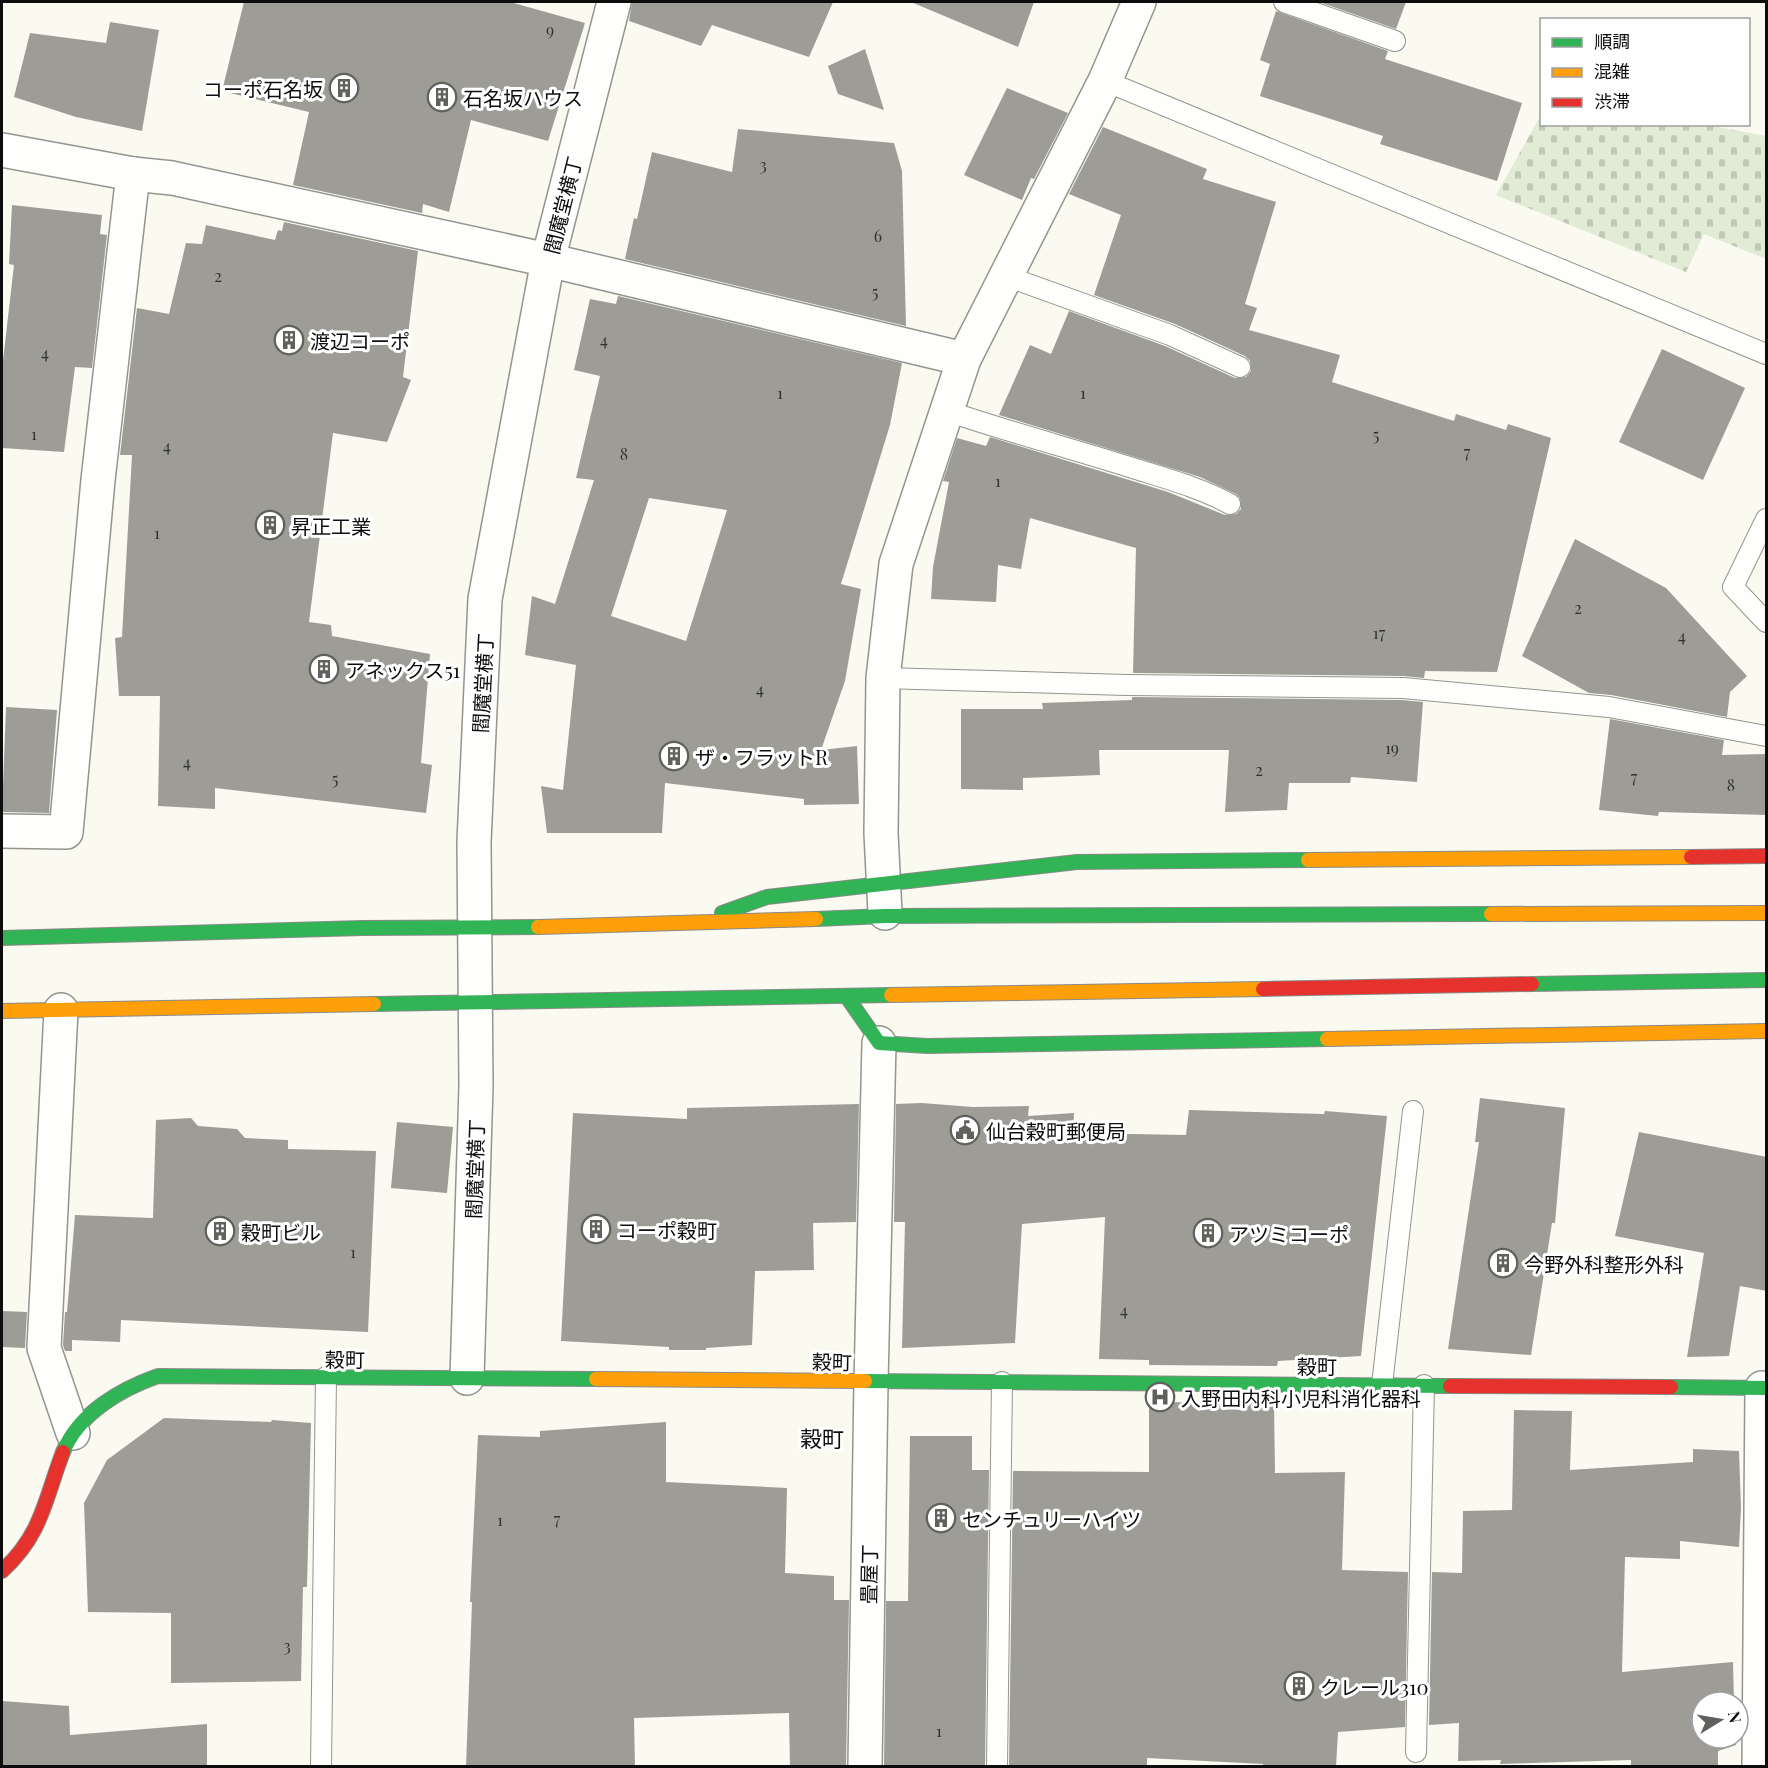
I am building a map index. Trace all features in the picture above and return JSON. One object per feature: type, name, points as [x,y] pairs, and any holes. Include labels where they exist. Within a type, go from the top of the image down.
[{"type":"street","name":"閻魔堂横丁","points":[[467,1378],[476,1086],[474,842],[485,599],[548,260],[614,2]]},
{"type":"street","points":[[885,916],[881,833],[883,678],[896,564],[964,359],[1105,81],[1139,2]]},
{"type":"street","points":[[2,150],[133,174],[172,178],[548,260],[964,359]]},
{"type":"street","points":[[2,831],[66,832],[98,480],[133,174]]},
{"type":"street","points":[[692,923],[767,897],[1077,862],[1767,856]]},
{"type":"street","points":[[2,938],[363,928],[589,927],[885,916],[1767,913]]},
{"type":"street","points":[[2,1011],[847,998],[1767,980]]},
{"type":"street","points":[[847,998],[879,1043],[951,1045],[1767,1031]]},
{"type":"street","points":[[61,1010],[44,1348],[73,1433]]},
{"type":"street","name":"畳屋丁","points":[[865,1767],[879,1043]]},
{"type":"street","name":"穀町","points":[[2,1571],[11,1563],[36,1529],[60,1461],[73,1433],[110,1398],[132,1385],[158,1376],[1764,1388]]},
{"type":"street","points":[[1759,1767],[1764,1388]]},
{"type":"lane","points":[[1284,2],[1395,41]]},
{"type":"lane","points":[[1105,81],[1767,354]]},
{"type":"lane","points":[[1006,276],[1170,335],[1240,367]]},
{"type":"lane","points":[[947,411],[1014,434],[1209,492],[1230,504]]},
{"type":"lane","points":[[1767,519],[1733,587],[1767,622]]},
{"type":"lane","points":[[883,678],[1127,685],[1403,688],[1609,707],[1767,736]]},
{"type":"lane","points":[[1382,1385],[1413,1111]]},
{"type":"lane","points":[[321,1767],[326,1377]]},
{"type":"lane","points":[[997,1767],[1002,1382]]},
{"type":"lane","points":[[1416,1752],[1424,1385]]},
{"type":"green space","points":[[1540,117],[1540,126],[1712,126],[1766,136],[1766,259],[1704,234],[1686,272],[1496,195]]},
{"type":"building","points":[[244,2],[510,2],[585,23],[548,141],[471,120],[449,212],[423,204],[422,213],[293,185],[309,112],[222,91]]},
{"type":"building","points":[[632,2],[833,2],[809,57],[712,25],[701,46],[629,21]]},
{"type":"building","points":[[911,2],[1034,2],[1018,47]]},
{"type":"building","points":[[1319,2],[1406,2],[1396,29]]},
{"type":"building","points":[[1276,11],[1388,51],[1385,59],[1522,103],[1497,181],[1380,144],[1383,136],[1260,96],[1270,64],[1260,60]]},
{"type":"building","points":[[110,22],[159,30],[142,131],[76,117],[14,97],[30,33],[106,43]]},
{"type":"building","points":[[865,49],[884,110],[838,94],[828,66]]},
{"type":"building","points":[[1007,88],[1068,113],[1034,179],[1031,178],[1022,200],[964,175]]},
{"type":"building","points":[[1103,127],[1207,169],[1203,179],[1276,202],[1245,304],[1257,308],[1249,330],[1340,355],[1332,382],[1454,421],[1456,414],[1506,430],[1508,424],[1551,438],[1497,672],[1425,671],[1424,678],[1133,673],[1136,548],[1030,518],[1021,569],[998,565],[996,602],[931,599],[933,567],[949,482],[943,481],[957,438],[986,446],[990,437],[1168,492],[1225,515],[1236,514],[1241,509],[1240,498],[1236,494],[1200,477],[999,415],[1030,345],[1051,354],[1069,311],[1165,346],[1235,378],[1246,377],[1251,371],[1250,361],[1245,356],[1175,324],[1094,295],[1121,215],[1069,194]]},
{"type":"building","points":[[738,129],[894,143],[902,171],[906,326],[625,259],[634,218],[637,219],[652,152],[732,172]]},
{"type":"building","points":[[12,205],[102,215],[100,234],[107,235],[92,368],[75,367],[64,452],[2,448],[2,369],[14,265],[9,264]]},
{"type":"building","points":[[284,222],[418,251],[403,377],[411,380],[387,442],[333,433],[309,622],[331,625],[332,636],[430,654],[421,763],[432,765],[426,813],[215,788],[215,809],[158,806],[160,696],[119,696],[115,638],[122,637],[132,455],[120,455],[137,308],[169,314],[186,243],[202,244],[206,225],[275,240],[278,230],[282,231]]},
{"type":"building","points":[[618,296],[902,363],[890,425],[841,584],[861,589],[845,681],[821,750],[857,746],[859,804],[804,805],[804,799],[665,783],[662,833],[547,833],[541,786],[563,790],[576,665],[525,655],[532,596],[555,604],[594,480],[576,478],[600,376],[574,370],[590,299],[616,304]],"holes":[[[649,498],[727,510],[686,641],[611,616]]]},
{"type":"building","points":[[1662,349],[1745,388],[1703,480],[1619,442]]},
{"type":"building","points":[[1575,539],[1666,588],[1747,676],[1730,692],[1727,717],[1589,693],[1522,656]]},
{"type":"building","points":[[1132,697],[1423,702],[1417,782],[1351,777],[1350,783],[1289,783],[1287,810],[1225,812],[1229,750],[1099,750],[1100,775],[1023,778],[1023,790],[961,789],[961,709],[1043,709],[1042,703],[1132,700]]},
{"type":"building","points":[[6,707],[57,710],[49,813],[2,812]]},
{"type":"building","points":[[1610,719],[1724,740],[1722,755],[1767,754],[1767,815],[1659,812],[1658,816],[1599,810]]},
{"type":"building","name":"今野外科整形外科","points":[[1480,1098],[1565,1108],[1555,1223],[1552,1223],[1531,1355],[1448,1349],[1479,1142],[1475,1142]]},
{"type":"building","points":[[922,1103],[973,1107],[1029,1106],[1028,1116],[1074,1113],[1073,1133],[1186,1135],[1189,1110],[1324,1114],[1325,1111],[1387,1116],[1361,1356],[1278,1361],[1277,1366],[1149,1365],[1149,1360],[1099,1359],[1105,1217],[1022,1224],[1015,1343],[902,1348],[905,1222],[894,1222],[896,1104]]},
{"type":"building","points":[[859,1104],[856,1222],[813,1223],[814,1270],[755,1271],[752,1345],[706,1348],[706,1350],[669,1350],[669,1347],[561,1341],[573,1113],[687,1119],[687,1108]]},
{"type":"building","points":[[191,1118],[198,1126],[237,1129],[245,1138],[288,1140],[288,1149],[376,1151],[368,1332],[121,1320],[120,1342],[72,1340],[72,1351],[65,1351],[63,1345],[65,1312],[67,1312],[75,1215],[153,1218],[156,1120]]},
{"type":"building","points":[[397,1122],[453,1127],[447,1193],[391,1188]]},
{"type":"building","points":[[1639,1132],[1767,1157],[1767,1291],[1740,1286],[1729,1356],[1687,1357],[1704,1253],[1615,1236]]},
{"type":"building","points":[[2,1311],[27,1312],[25,1348],[2,1347]]},
{"type":"building","points":[[1149,1402],[1274,1403],[1275,1473],[1345,1472],[1342,1570],[1408,1572],[1405,1727],[1338,1732],[1336,1767],[1263,1767],[1263,1764],[1147,1758],[1147,1767],[1009,1767],[1013,1471],[1149,1472]]},
{"type":"building","points":[[1514,1410],[1572,1411],[1570,1470],[1693,1462],[1693,1449],[1739,1451],[1741,1508],[1739,1547],[1680,1541],[1680,1559],[1625,1557],[1622,1672],[1733,1662],[1734,1690],[1690,1690],[1690,1750],[1721,1750],[1718,1751],[1718,1767],[1631,1767],[1631,1760],[1500,1764],[1501,1760],[1458,1761],[1459,1723],[1429,1725],[1432,1572],[1462,1573],[1463,1511],[1512,1510]]},
{"type":"building","points":[[164,1418],[311,1423],[307,1587],[303,1587],[301,1681],[171,1683],[171,1613],[88,1612],[84,1503],[107,1460]]},
{"type":"building","points":[[666,1422],[666,1482],[787,1488],[785,1573],[834,1576],[834,1600],[849,1600],[846,1767],[790,1767],[789,1713],[634,1718],[635,1767],[466,1767],[472,1602],[470,1602],[478,1435],[540,1437],[540,1431]]},
{"type":"building","points":[[910,1436],[972,1436],[972,1470],[989,1470],[985,1767],[884,1767],[886,1601],[908,1601]]},
{"type":"building","points":[[2,1701],[69,1706],[70,1735],[207,1724],[207,1767],[2,1767]]},
{"type":"traffic: fast","points":[[722,913],[767,897],[1077,862],[1308,860]]},
{"type":"traffic: fast","points":[[816,919],[885,916],[1491,914]]},
{"type":"traffic: fast","points":[[2,938],[363,928],[538,927]]},
{"type":"traffic: fast","points":[[1532,984],[1766,980]]},
{"type":"traffic: fast","points":[[374,1004],[891,995]]},
{"type":"traffic: fast","points":[[847,997],[879,1043],[927,1046],[1327,1039]]},
{"type":"traffic: fast","points":[[63,1452],[70,1438],[90,1414],[116,1395],[158,1376],[596,1379]]},
{"type":"traffic: fast","points":[[865,1381],[1450,1386]]},
{"type":"traffic: fast","points":[[1671,1387],[1766,1388]]},
{"type":"traffic: slow","points":[[1308,860],[1691,857]]},
{"type":"traffic: slow","points":[[1491,914],[1766,913]]},
{"type":"traffic: slow","points":[[538,927],[816,919]]},
{"type":"traffic: slow","points":[[891,995],[1263,989]]},
{"type":"traffic: slow","points":[[2,1011],[374,1004]]},
{"type":"traffic: slow","points":[[1327,1039],[1766,1031]]},
{"type":"traffic: slow","points":[[596,1379],[865,1381]]},
{"type":"traffic: jam","points":[[1691,857],[1766,856]]},
{"type":"traffic: jam","points":[[1263,989],[1532,984]]},
{"type":"traffic: jam","points":[[1450,1386],[1671,1387]]},
{"type":"traffic: jam","points":[[2,1571],[26,1544],[34,1530],[63,1452]]},
{"type":"place","name":"コーポ石名坂","points":[[344,88]]},
{"type":"place","name":"石名坂ハウス","points":[[442,97]]},
{"type":"place","name":"渡辺コーポ","points":[[289,340]]},
{"type":"place","name":"昇正工業","points":[[270,525]]},
{"type":"place","name":"アネックス51","points":[[324,669]]},
{"type":"place","name":"ザ・フラットR","points":[[674,756]]},
{"type":"place","name":"仙台穀町郵便局","points":[[965,1130]]},
{"type":"place","name":"コーポ穀町","points":[[596,1229]]},
{"type":"place","name":"穀町ビル","points":[[220,1231]]},
{"type":"place","name":"アツミコーポ","points":[[1208,1233]]},
{"type":"place","name":"今野外科整形外科","points":[[1503,1263]]},
{"type":"place","name":"入野田内科小児科消化器科","points":[[1160,1397]]},
{"type":"place","name":"センチュリーハイツ","points":[[941,1518]]},
{"type":"place","name":"クレール310","points":[[1299,1686]]},
{"type":"district","name":"穀町","points":[[822,1438]]}]
